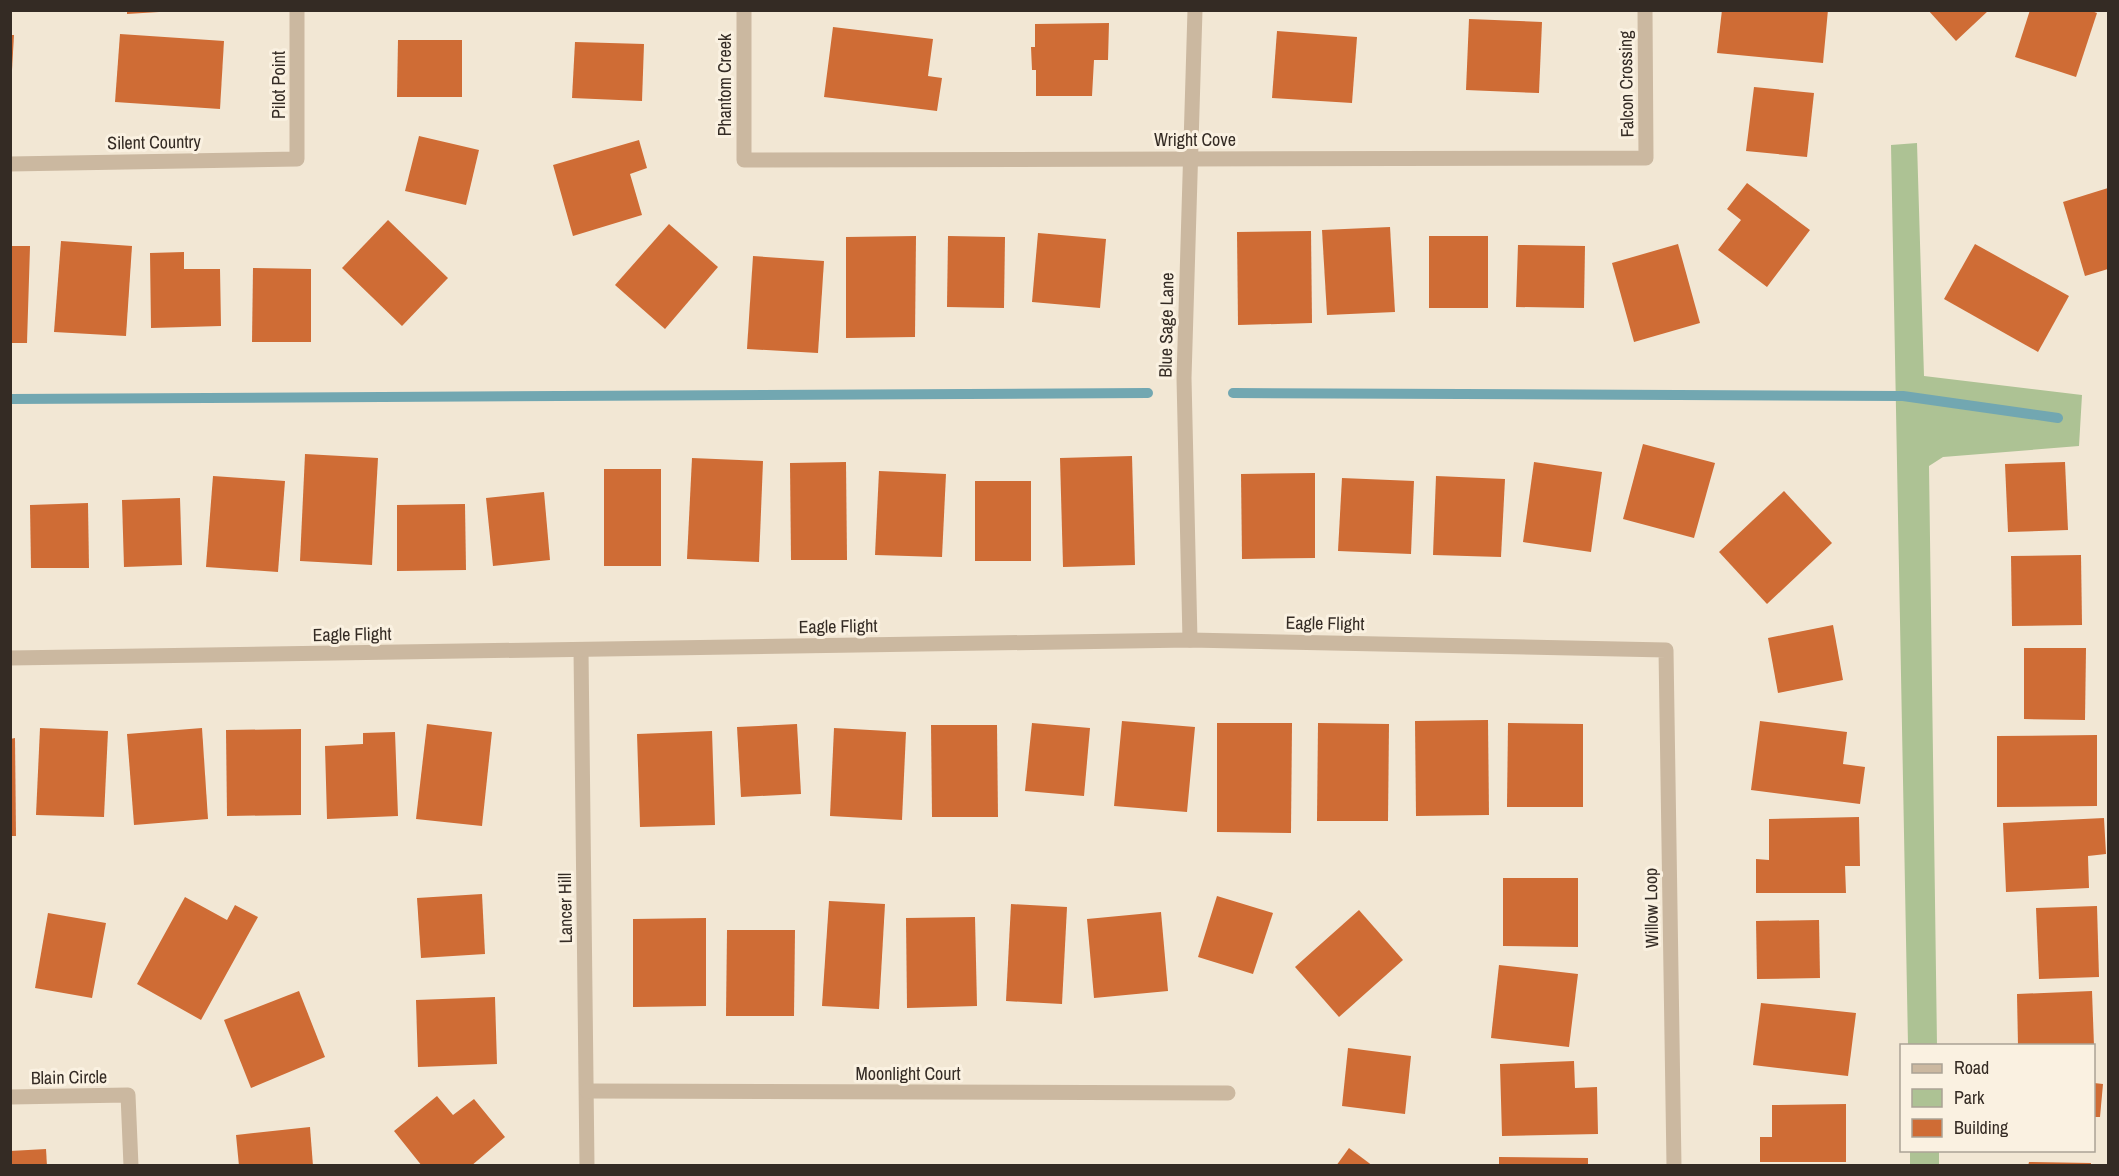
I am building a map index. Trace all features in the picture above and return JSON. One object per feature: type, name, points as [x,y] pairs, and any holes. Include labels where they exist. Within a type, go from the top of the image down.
[{"type":"street","name":"Pilot Point","points":[[297,10],[297,159]]},
{"type":"street","name":"Phantom Creek","points":[[744,10],[744,160]]},
{"type":"street","name":"Blue Sage Lane","points":[[1190,640],[1184,378],[1195,10]]},
{"type":"street","name":"Falcon Crossing","points":[[1645,10],[1646,158]]},
{"type":"street","name":"Wright Cove","points":[[744,160],[1646,158]]},
{"type":"street","name":"Silent Country","points":[[10,164],[297,159]]},
{"type":"street","name":"Eagle Flight","points":[[10,658],[1190,640],[1666,650]]},
{"type":"street","name":"Lancer Hill","points":[[581,650],[587,1166]]},
{"type":"street","name":"Willow Loop","points":[[1666,650],[1674,1166]]},
{"type":"street","name":"Moonlight Court","points":[[587,1091],[1228,1093]]},
{"type":"street","name":"Blain Circle","points":[[10,1097],[128,1095],[130,1166]]},
{"type":"green space","points":[[1917,143],[1924,376],[2082,395],[2079,446],[1943,457],[1929,466],[1937,1044],[1908,1044],[1891,145]]},
{"type":"green space","points":[[1910,1152],[1939,1152],[1939,1165],[1910,1165]]},
{"type":"building","points":[[127,10],[159,10],[159,12],[127,14]]},
{"type":"building","points":[[1722,10],[1828,10],[1823,63],[1717,53]]},
{"type":"building","points":[[1928,10],[1989,10],[1956,41]]},
{"type":"building","points":[[2030,10],[2089,10],[2097,13],[2076,77],[2015,57]]},
{"type":"building","points":[[1469,19],[1542,22],[1539,93],[1466,90]]},
{"type":"building","points":[[1109,23],[1108,60],[1094,60],[1092,96],[1036,96],[1036,70],[1032,70],[1031,47],[1035,47],[1035,24]]},
{"type":"building","points":[[833,27],[933,39],[928,76],[942,78],[937,111],[824,97]]},
{"type":"building","points":[[1277,31],[1357,37],[1352,103],[1272,98]]},
{"type":"building","points":[[120,34],[224,41],[220,109],[115,102]]},
{"type":"building","points":[[10,35],[14,35],[12,70],[10,70]]},
{"type":"building","points":[[398,40],[462,40],[462,97],[397,97]]},
{"type":"building","points":[[575,42],[644,44],[642,101],[572,98]]},
{"type":"building","points":[[1754,87],[1814,93],[1807,157],[1746,151]]},
{"type":"building","points":[[419,136],[479,150],[466,205],[405,191]]},
{"type":"building","points":[[639,140],[647,168],[630,174],[642,215],[573,236],[553,165]]},
{"type":"building","points":[[1747,183],[1810,230],[1767,287],[1718,250],[1741,220],[1727,209]]},
{"type":"building","points":[[2108,188],[2108,269],[2085,276],[2063,202]]},
{"type":"building","points":[[388,220],[448,278],[402,326],[342,268]]},
{"type":"building","points":[[669,224],[718,267],[665,329],[615,285]]},
{"type":"building","points":[[1390,227],[1395,312],[1327,315],[1322,230]]},
{"type":"building","points":[[1311,231],[1312,323],[1238,325],[1237,232]]},
{"type":"building","points":[[1038,233],[1106,239],[1100,308],[1032,302]]},
{"type":"building","points":[[916,236],[915,337],[846,338],[846,237]]},
{"type":"building","points":[[948,236],[1005,237],[1004,308],[947,307]]},
{"type":"building","points":[[1429,236],[1488,236],[1488,308],[1429,308]]},
{"type":"building","points":[[61,241],[132,246],[126,336],[54,332]]},
{"type":"building","points":[[1678,244],[1700,323],[1634,342],[1612,263]]},
{"type":"building","points":[[1975,244],[2069,296],[2038,352],[1944,299]]},
{"type":"building","points":[[1518,245],[1585,246],[1584,308],[1516,307]]},
{"type":"building","points":[[10,246],[30,246],[27,343],[10,343]]},
{"type":"building","points":[[184,252],[184,269],[220,269],[221,326],[151,328],[150,253]]},
{"type":"building","points":[[753,256],[824,261],[818,353],[747,349]]},
{"type":"building","points":[[253,268],[311,269],[311,342],[252,342]]},
{"type":"building","points":[[1643,444],[1715,463],[1694,538],[1623,519]]},
{"type":"building","points":[[305,454],[378,458],[372,565],[300,561]]},
{"type":"building","points":[[1132,456],[1135,565],[1063,567],[1060,458]]},
{"type":"building","points":[[692,458],[763,461],[759,562],[687,559]]},
{"type":"building","points":[[846,462],[847,560],[791,560],[790,463]]},
{"type":"building","points":[[1534,462],[1602,472],[1591,552],[1523,542]]},
{"type":"building","points":[[2065,462],[2068,530],[2008,532],[2005,464]]},
{"type":"building","points":[[604,469],[661,469],[661,566],[604,566]]},
{"type":"building","points":[[879,471],[946,474],[942,557],[875,555]]},
{"type":"building","points":[[1315,473],[1315,558],[1242,559],[1241,474]]},
{"type":"building","points":[[213,476],[285,481],[278,572],[206,567]]},
{"type":"building","points":[[1436,476],[1505,479],[1501,557],[1433,555]]},
{"type":"building","points":[[1342,478],[1414,481],[1411,554],[1338,551]]},
{"type":"building","points":[[975,481],[1031,481],[1031,561],[975,561]]},
{"type":"building","points":[[1784,491],[1832,543],[1767,604],[1719,552]]},
{"type":"building","points":[[544,492],[550,560],[493,566],[486,498]]},
{"type":"building","points":[[180,498],[182,565],[124,567],[122,500]]},
{"type":"building","points":[[88,503],[89,568],[31,568],[30,505]]},
{"type":"building","points":[[465,504],[466,570],[397,571],[397,505]]},
{"type":"building","points":[[2081,555],[2082,625],[2012,626],[2011,556]]},
{"type":"building","points":[[1833,625],[1843,680],[1778,693],[1768,638]]},
{"type":"building","points":[[2024,648],[2086,648],[2085,720],[2024,719]]},
{"type":"building","points":[[1488,720],[1489,815],[1416,816],[1415,721]]},
{"type":"building","points":[[1122,721],[1195,727],[1187,812],[1114,806]]},
{"type":"building","points":[[1760,721],[1847,732],[1843,764],[1865,767],[1860,804],[1751,790]]},
{"type":"building","points":[[1032,723],[1090,728],[1084,796],[1025,791]]},
{"type":"building","points":[[1217,723],[1292,723],[1291,833],[1217,832]]},
{"type":"building","points":[[1318,723],[1389,724],[1388,821],[1317,821]]},
{"type":"building","points":[[1508,723],[1583,724],[1583,807],[1507,807]]},
{"type":"building","points":[[427,724],[492,732],[482,826],[416,819]]},
{"type":"building","points":[[797,724],[801,794],[741,797],[737,727]]},
{"type":"building","points":[[931,725],[997,725],[998,817],[932,817]]},
{"type":"building","points":[[40,728],[108,731],[104,817],[36,815]]},
{"type":"building","points":[[202,728],[208,819],[134,825],[127,734]]},
{"type":"building","points":[[834,728],[906,732],[902,820],[830,816]]},
{"type":"building","points":[[301,729],[301,815],[227,816],[226,730]]},
{"type":"building","points":[[712,731],[715,825],[640,827],[637,734]]},
{"type":"building","points":[[395,732],[398,816],[327,819],[325,746],[363,744],[363,733]]},
{"type":"building","points":[[2097,735],[2097,806],[1997,807],[1997,736]]},
{"type":"building","points":[[15,738],[16,836],[10,836],[10,739]]},
{"type":"building","points":[[1859,817],[1860,866],[1845,866],[1846,893],[1756,893],[1756,859],[1769,860],[1769,819]]},
{"type":"building","points":[[2104,818],[2106,854],[2088,856],[2089,888],[2006,892],[2003,823]]},
{"type":"building","points":[[1503,878],[1578,878],[1578,947],[1503,946]]},
{"type":"building","points":[[482,894],[485,954],[421,958],[417,898]]},
{"type":"building","points":[[1217,896],[1273,913],[1253,974],[1198,957]]},
{"type":"building","points":[[185,897],[227,920],[235,905],[258,917],[201,1020],[137,984]]},
{"type":"building","points":[[829,901],[885,904],[879,1009],[822,1006]]},
{"type":"building","points":[[1011,904],[1067,907],[1062,1004],[1006,1001]]},
{"type":"building","points":[[2097,906],[2099,977],[2039,979],[2036,908]]},
{"type":"building","points":[[1359,910],[1403,960],[1339,1017],[1295,967]]},
{"type":"building","points":[[1161,912],[1168,991],[1094,998],[1087,919]]},
{"type":"building","points":[[48,913],[106,923],[92,998],[35,988]]},
{"type":"building","points":[[975,917],[977,1006],[907,1008],[906,918]]},
{"type":"building","points":[[706,918],[706,1006],[633,1007],[633,919]]},
{"type":"building","points":[[1819,920],[1820,978],[1757,979],[1756,921]]},
{"type":"building","points":[[727,930],[795,930],[794,1016],[726,1016]]},
{"type":"building","points":[[1499,965],[1578,974],[1569,1047],[1491,1038]]},
{"type":"building","points":[[299,991],[325,1057],[251,1088],[224,1020]]},
{"type":"building","points":[[2092,991],[2094,1044],[2018,1044],[2017,994]]},
{"type":"building","points":[[495,997],[497,1064],[418,1067],[416,1000]]},
{"type":"building","points":[[1761,1003],[1856,1013],[1848,1076],[1753,1065]]},
{"type":"building","points":[[1348,1048],[1411,1056],[1405,1114],[1342,1106]]},
{"type":"building","points":[[1574,1061],[1575,1088],[1597,1087],[1598,1134],[1502,1136],[1500,1064]]},
{"type":"building","points":[[2095,1083],[2103,1084],[2100,1117],[2095,1117]]},
{"type":"building","points":[[437,1096],[453,1115],[474,1099],[505,1137],[471,1166],[422,1166],[394,1131]]},
{"type":"building","points":[[1846,1104],[1846,1162],[1760,1162],[1760,1137],[1772,1137],[1772,1105]]},
{"type":"building","points":[[310,1127],[313,1166],[239,1166],[236,1135]]},
{"type":"building","points":[[1349,1148],[1373,1166],[1336,1166]]},
{"type":"building","points":[[46,1149],[47,1166],[10,1166],[10,1151]]},
{"type":"building","points":[[1499,1157],[1588,1158],[1588,1166],[1499,1166]]},
{"type":"building","points":[[2029,1162],[2091,1163],[2091,1166],[2028,1166]]},
{"type":"waterway","points":[[10,399],[1148,393]]},
{"type":"waterway","points":[[1233,393],[1903,396],[2058,418]]}]
